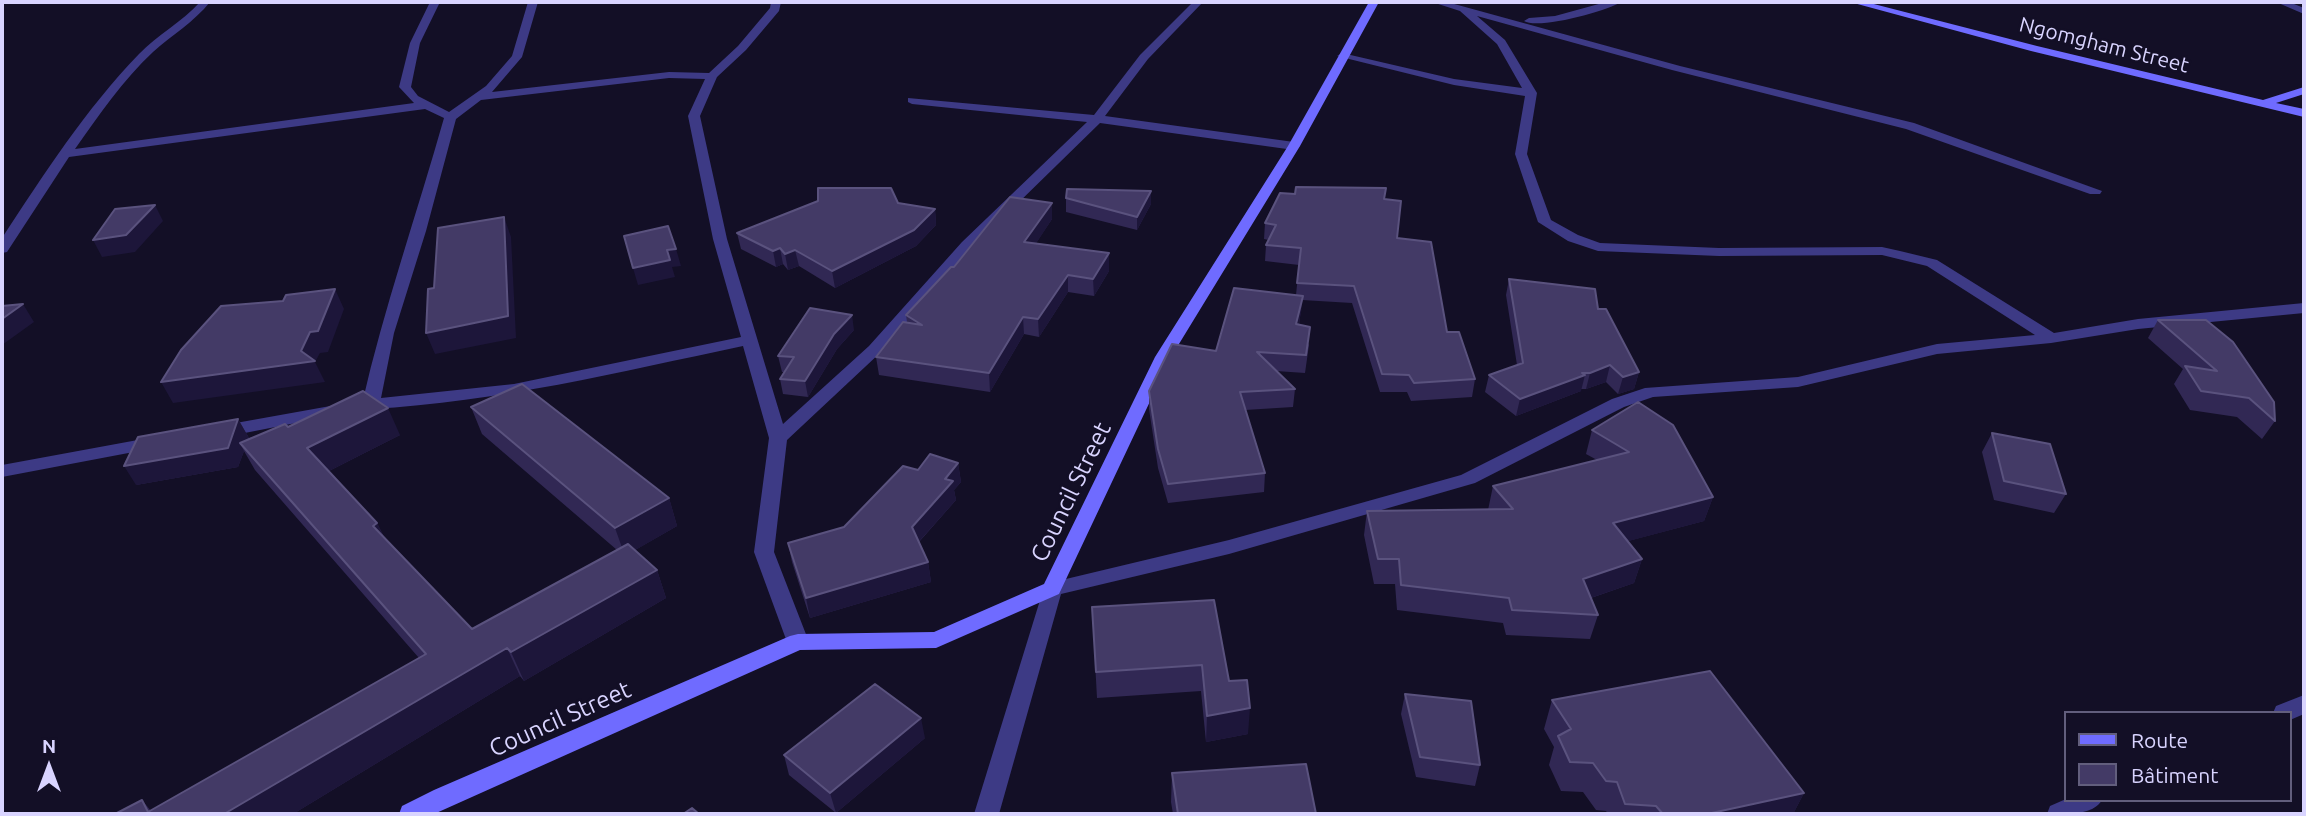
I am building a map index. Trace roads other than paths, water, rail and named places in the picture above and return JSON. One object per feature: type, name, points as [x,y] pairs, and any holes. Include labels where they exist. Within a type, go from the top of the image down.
[{"type":"street","points":[[2,249],[86,121],[146,53],[192,18],[205,2]]},
{"type":"street","points":[[435,2],[415,43],[405,87],[414,98],[450,117]]},
{"type":"street","points":[[371,404],[386,333],[419,231],[450,117],[478,97],[517,57],[533,2]]},
{"type":"street","points":[[776,2],[775,9],[742,48],[712,76],[694,116],[720,239],[778,438],[764,552],[798,642]]},
{"type":"street","points":[[778,438],[875,349],[967,245],[1097,119],[1144,57],[1198,2]]},
{"type":"street","name":"Council Street","points":[[411,814],[443,797],[798,642],[936,640],[1052,589],[1163,357],[1294,146],[1374,2]]},
{"type":"street","points":[[1437,2],[1689,71],[1910,126],[2095,191]]},
{"type":"street","points":[[1515,23],[1556,19],[1616,2]]},
{"type":"street","name":"Ngomgham Street","points":[[1854,2],[2304,113]]},
{"type":"street","points":[[2281,2],[2304,11]]},
{"type":"street","points":[[1464,10],[1501,42],[1531,93],[1521,154],[1545,222],[1573,238],[1598,247],[1720,251],[1882,251],[1932,263],[2051,338]]},
{"type":"street","points":[[1548,31],[1556,19]]},
{"type":"street","points":[[1342,56],[1454,82],[1531,93]]},
{"type":"street","points":[[478,97],[669,75],[712,76]]},
{"type":"street","points":[[2263,103],[2304,90]]},
{"type":"street","points":[[912,100],[1097,119],[1294,146]]},
{"type":"street","points":[[64,154],[425,105]]},
{"type":"street","points":[[986,814],[1052,589],[1229,547],[1468,480],[1618,403],[1651,391],[1798,382],[1937,349],[2051,338],[2138,324],[2304,308]]},
{"type":"street","points":[[207,434],[371,404],[414,403],[510,391],[750,340]]},
{"type":"street","points":[[2,471],[166,441]]},
{"type":"street","points":[[2059,814],[2086,802]]}]
